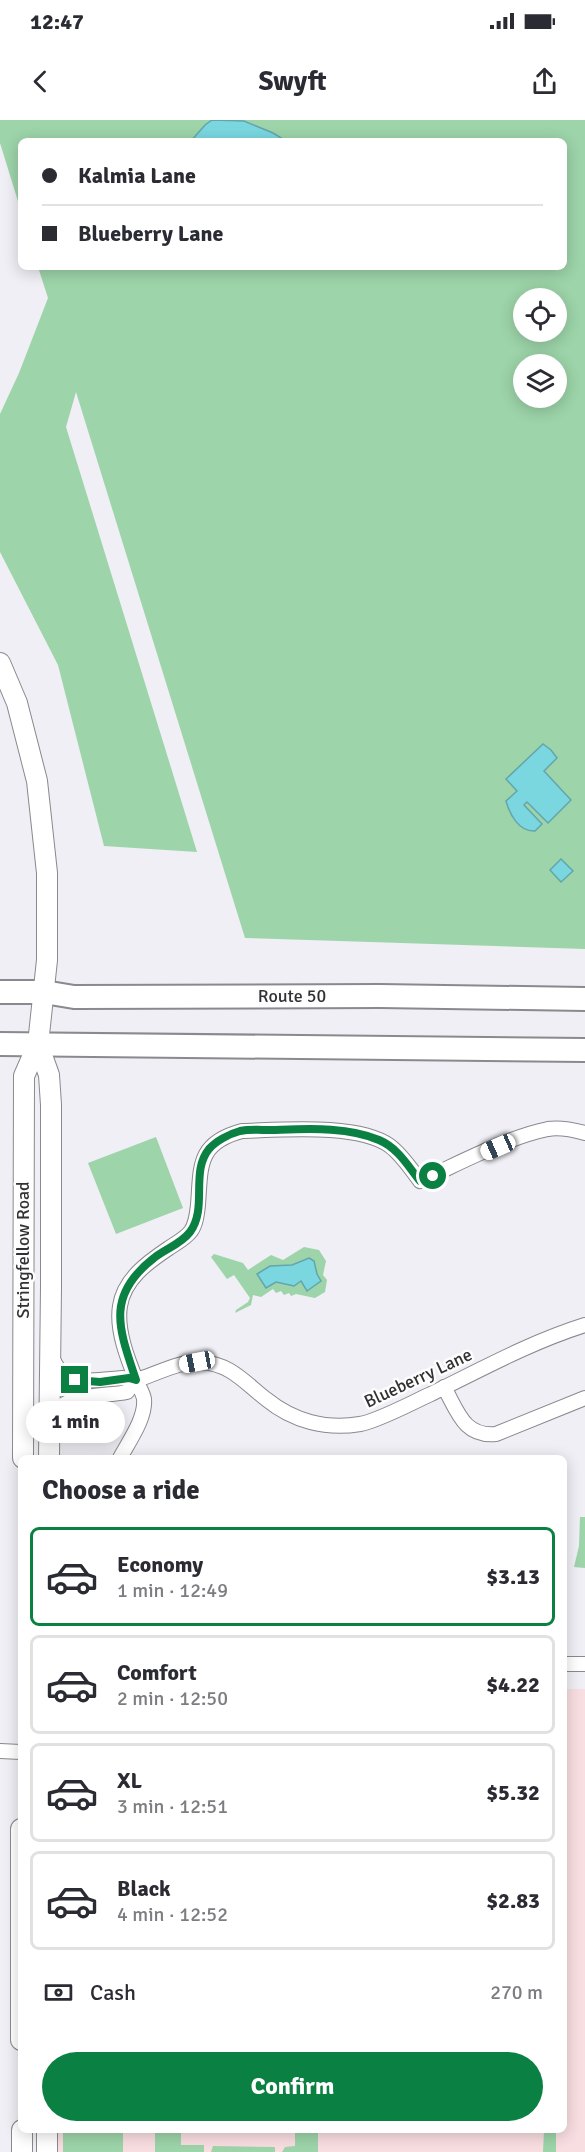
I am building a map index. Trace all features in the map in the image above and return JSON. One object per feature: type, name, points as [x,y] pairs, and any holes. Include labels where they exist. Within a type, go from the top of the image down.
[{"type":"highway","name":"Route 50","points":[[0,992],[44,992],[74,997],[380,996],[585,999]]},
{"type":"highway","points":[[0,1044],[585,1050]]},
{"type":"main road","name":"Stringfellow Road","points":[[0,663],[17,703],[37,781],[47,873],[47,960],[44,992],[38,1044],[24,1076],[22,1455]]},
{"type":"main road","name":"Stringfellow Road","points":[[38,1044],[49,1075],[51,1105],[49,1455]]},
{"type":"main road","points":[[22,2133],[22,2152]]},
{"type":"main road","points":[[47,2133],[47,2152]]},
{"type":"street","points":[[122,1455],[141,1417],[144,1399],[124,1344],[119,1310],[122,1297],[135,1275],[146,1264],[191,1231],[197,1216],[202,1159],[209,1148],[230,1134],[242,1131],[327,1130],[368,1136],[381,1140],[398,1153],[420,1181],[520,1138],[550,1129],[575,1130],[585,1133]]},
{"type":"street","name":"Blueberry Lane","points":[[49,1428],[55,1410],[65,1403],[127,1392],[136,1380],[177,1365],[197,1362],[218,1363],[241,1377],[267,1401],[289,1415],[321,1426],[361,1424],[554,1335],[585,1325]]},
{"type":"street","name":"Blueberry Lane","points":[[49,1342],[58,1370],[75,1380],[100,1382],[129,1378],[136,1380]]},
{"type":"street","points":[[444,1387],[467,1427],[476,1433],[485,1435],[496,1434],[585,1398]]},
{"type":"street","points":[[567,1664],[585,1664]]},
{"type":"street","points":[[0,1751],[18,1752]]},
{"type":"shaded area","points":[[567,1689],[585,1689],[585,2152],[57,2152],[57,2133],[567,2133]]},
{"type":"green space","points":[[0,120],[585,120],[585,949],[245,938],[76,392],[66,427],[197,852],[104,846],[58,665],[0,552],[0,414],[19,373],[48,298],[39,270],[567,270],[567,138],[18,138],[18,201],[0,143]]},
{"type":"green space","points":[[156,1137],[183,1208],[116,1234],[88,1163]]},
{"type":"green space","points":[[304,1247],[319,1250],[326,1261],[323,1275],[327,1280],[325,1292],[315,1298],[296,1294],[291,1296],[289,1293],[284,1295],[281,1291],[276,1293],[273,1289],[261,1297],[253,1295],[251,1305],[235,1313],[250,1298],[234,1275],[227,1279],[211,1257],[214,1254],[243,1263],[248,1270],[271,1255],[283,1260]]},
{"type":"green space","points":[[580,1517],[585,1517],[585,1568],[574,1567],[579,1546]]},
{"type":"green space","points":[[63,2133],[123,2133],[123,2152],[63,2152]]},
{"type":"green space","points":[[155,2133],[181,2133],[181,2145],[204,2145],[204,2152],[155,2152]]},
{"type":"green space","points":[[295,2133],[318,2133],[318,2152],[282,2152],[285,2147],[295,2146]]},
{"type":"green space","points":[[544,2133],[556,2133],[556,2152],[543,2152]]},
{"type":"green space","points":[[213,2146],[275,2147],[275,2152],[211,2152]]},
{"type":"water","points":[[212,120],[244,121],[281,138],[194,138]]},
{"type":"water","points":[[543,744],[557,758],[544,771],[571,800],[548,823],[527,802],[524,805],[542,824],[535,831],[529,831],[516,822],[510,812],[506,801],[517,791],[506,779]]},
{"type":"water","points":[[561,859],[573,871],[561,882],[550,870]]},
{"type":"water","points":[[309,1258],[314,1261],[321,1281],[307,1291],[301,1281],[294,1286],[276,1282],[266,1288],[257,1274],[270,1266],[292,1265]]},
{"type":"route","points":[[75,1380],[100,1382],[129,1378],[136,1380],[121,1327],[119,1310],[122,1297],[135,1275],[146,1264],[191,1231],[197,1216],[202,1159],[209,1148],[230,1134],[242,1131],[300,1130],[354,1133],[381,1140],[390,1146],[420,1181],[433,1176]]}]
